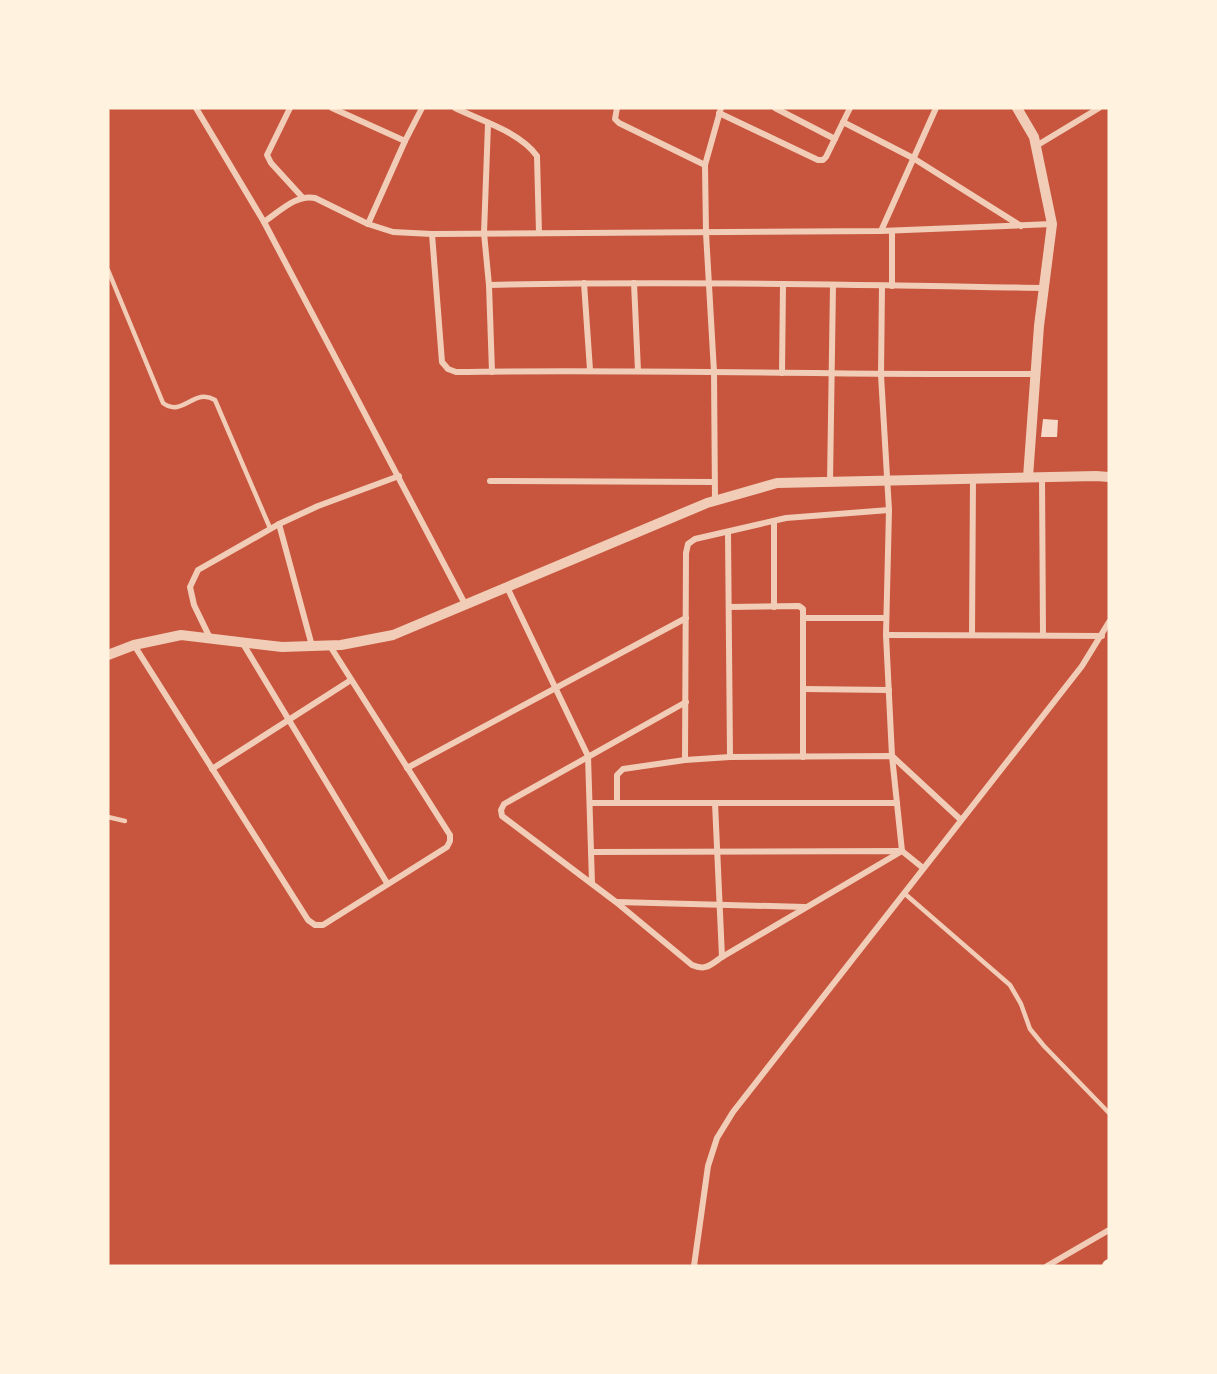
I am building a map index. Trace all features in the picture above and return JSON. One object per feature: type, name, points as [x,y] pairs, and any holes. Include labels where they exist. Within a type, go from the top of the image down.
[{"type":"street","points":[[196,108],[264,222],[465,604]]},
{"type":"street","points":[[290,108],[267,155],[271,164],[303,198]]},
{"type":"street","points":[[332,108],[405,141]]},
{"type":"street","points":[[368,224],[422,108]]},
{"type":"street","points":[[455,108],[518,138],[537,156],[539,233]]},
{"type":"street","points":[[617,108],[615,119],[619,123],[705,165]]},
{"type":"street","points":[[775,108],[835,139]]},
{"type":"street","points":[[715,501],[714,372],[706,233],[705,165],[720,110],[818,160],[823,160],[850,108]]},
{"type":"street","points":[[881,231],[936,108]]},
{"type":"street","points":[[1017,108],[1034,137],[1052,224],[1043,288],[1028,477]]},
{"type":"street","points":[[1035,146],[1099,108]]},
{"type":"street","points":[[843,122],[913,158],[1021,226]]},
{"type":"street","points":[[488,124],[484,233],[489,285],[492,372]]},
{"type":"street","points":[[264,222],[298,199],[315,198],[368,224],[393,232],[432,234],[892,231],[1052,224]]},
{"type":"street","points":[[892,231],[892,286]]},
{"type":"street","points":[[432,234],[442,362],[448,369],[456,372],[591,370],[881,375],[1035,374]]},
{"type":"street","points":[[584,283],[591,370]]},
{"type":"street","points":[[634,283],[638,371]]},
{"type":"street","points":[[489,285],[710,283],[1043,288]]},
{"type":"street","points":[[782,373],[783,284]]},
{"type":"street","points":[[830,482],[833,285]]},
{"type":"street","points":[[882,286],[881,375],[889,510],[886,635],[892,756],[902,851]]},
{"type":"street","points":[[210,639],[194,605],[190,587],[198,570],[270,528],[318,506],[399,476]]},
{"type":"street","points":[[1042,477],[1042,635]]},
{"type":"street","points":[[108,655],[134,645],[181,635],[282,647],[341,645],[393,635],[715,501],[777,483],[1109,477]]},
{"type":"street","points":[[972,635],[973,478]]},
{"type":"street","points":[[490,481],[714,482]]},
{"type":"street","points":[[685,760],[686,553],[688,544],[695,539],[786,518],[889,510]]},
{"type":"street","points":[[774,521],[774,607]]},
{"type":"street","points":[[279,524],[312,646]]},
{"type":"street","points":[[728,532],[730,757]]},
{"type":"street","points":[[507,587],[588,756],[592,883]]},
{"type":"street","points":[[729,607],[799,606],[803,609],[803,757]]},
{"type":"street","points":[[407,768],[686,618]]},
{"type":"street","points":[[803,618],[886,618]]},
{"type":"street","points":[[694,1266],[708,1166],[717,1138],[733,1112],[1082,666],[1109,622]]},
{"type":"street","points":[[886,635],[1102,636]]},
{"type":"street","points":[[242,642],[387,883]]},
{"type":"street","points":[[134,645],[308,921],[315,925],[323,925],[447,847],[450,841],[450,836],[330,645]]},
{"type":"street","points":[[212,769],[351,680]]},
{"type":"street","points":[[803,689],[889,690]]},
{"type":"street","points":[[686,702],[504,804],[501,810],[502,816],[592,883],[700,969],[707,967],[902,851]]},
{"type":"street","points":[[616,802],[617,775],[620,770],[685,760],[730,757],[892,756],[960,819]]},
{"type":"street","points":[[715,802],[722,957]]},
{"type":"street","points":[[590,803],[897,803]]},
{"type":"street","points":[[591,852],[902,851],[923,868]]},
{"type":"street","points":[[616,902],[807,907]]},
{"type":"street","points":[[1047,1266],[1109,1230]]},
{"type":"lane","points":[[108,270],[163,403],[168,407],[176,408],[202,396],[215,400],[270,528]]},
{"type":"lane","points":[[108,817],[125,821]]},
{"type":"lane","points":[[904,893],[1010,985],[1030,1029],[1109,1113]]},
{"type":"building","points":[[1043,419],[1058,420],[1057,437],[1041,437]]}]
